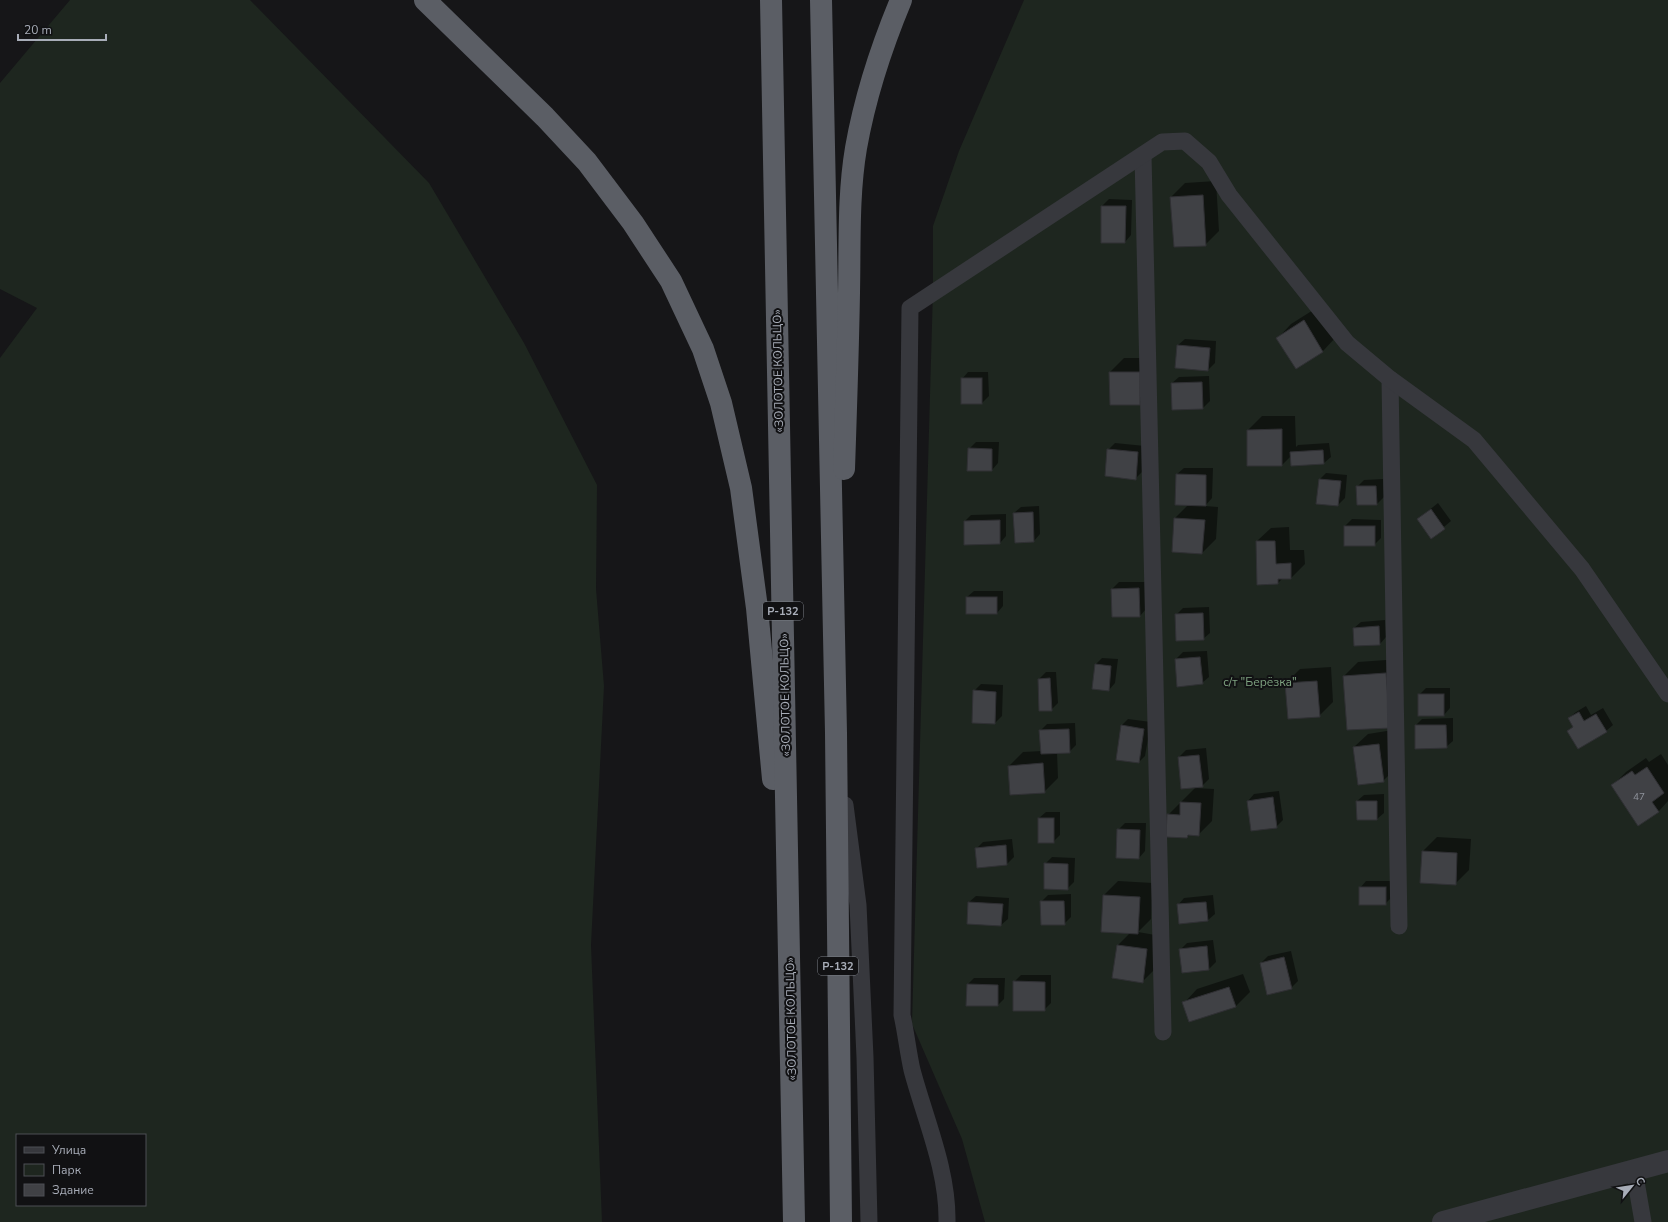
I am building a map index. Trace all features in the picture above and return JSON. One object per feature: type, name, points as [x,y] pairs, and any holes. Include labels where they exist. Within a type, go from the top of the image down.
[{"type":"highway","name":"Р-132","points":[[425,0],[545,117],[587,162],[633,223],[670,281],[703,349],[721,403],[741,488],[757,608],[790,951]]},
{"type":"highway","name":"«ЗОЛОТОЕ КОЛЬЦО»","points":[[771,0],[794,1222]]},
{"type":"highway","name":"Р-132","points":[[821,0],[836,733],[841,1222]]},
{"type":"highway","name":"Р-132","points":[[835,710],[848,345],[850,211],[855,157],[867,98],[888,32],[901,0]]},
{"type":"street","points":[[1443,1222],[1668,1161]]},
{"type":"lane","points":[[947,1222],[947,1207],[937,1156],[912,1068],[902,1015],[910,308],[1143,156],[1162,142],[1185,141],[1210,162],[1230,195],[1347,343],[1390,379],[1474,440],[1582,569],[1668,694]]},
{"type":"lane","points":[[1143,156],[1163,1032]]},
{"type":"lane","points":[[1390,379],[1399,926]]},
{"type":"lane","points":[[836,733],[858,905],[865,1057],[869,1222]]},
{"type":"lane","points":[[1634,1170],[1643,1222]]},
{"type":"green space","points":[[70,0],[250,0],[429,183],[524,343],[597,485],[596,589],[604,686],[591,945],[602,1222],[0,1222],[0,358],[37,308],[0,289],[0,83]]},
{"type":"green space","name":"c/т \"Берёзка\"","points":[[1024,0],[1668,0],[1668,1222],[985,1222],[962,1139],[912,1024],[933,290],[933,226],[959,151]]},
{"type":"building","points":[[1203,195],[1206,246],[1174,247],[1170,197]]},
{"type":"building","points":[[1101,206],[1126,206],[1125,243],[1101,243]]},
{"type":"building","points":[[1304,320],[1323,352],[1296,369],[1276,338]]},
{"type":"building","points":[[1177,345],[1210,348],[1208,371],[1175,368]]},
{"type":"building","points":[[1109,372],[1140,372],[1140,405],[1110,405]]},
{"type":"building","points":[[961,378],[982,378],[982,404],[961,404]]},
{"type":"building","points":[[1202,382],[1203,409],[1172,410],[1171,383]]},
{"type":"building","points":[[1282,429],[1282,466],[1247,466],[1247,430]]},
{"type":"building","points":[[968,448],[992,449],[992,471],[967,471]]},
{"type":"building","points":[[1107,449],[1138,452],[1136,480],[1105,476]]},
{"type":"building","points":[[1323,450],[1324,464],[1291,466],[1290,452]]},
{"type":"building","points":[[1176,474],[1206,475],[1206,506],[1175,505]]},
{"type":"building","points":[[1319,479],[1341,481],[1338,506],[1316,504]]},
{"type":"building","points":[[1356,486],[1376,486],[1377,505],[1357,505]]},
{"type":"building","points":[[1431,509],[1445,529],[1431,539],[1417,519]]},
{"type":"building","points":[[1033,512],[1034,542],[1015,543],[1013,513]]},
{"type":"building","points":[[1174,518],[1205,520],[1202,554],[1172,552]]},
{"type":"building","points":[[1000,520],[1000,544],[964,545],[964,521]]},
{"type":"building","points":[[1344,526],[1375,526],[1375,546],[1344,546]]},
{"type":"building","points":[[1256,541],[1275,541],[1276,564],[1291,563],[1291,579],[1278,579],[1278,584],[1257,585]]},
{"type":"building","points":[[1139,588],[1140,617],[1112,617],[1111,589]]},
{"type":"building","points":[[966,597],[997,597],[997,614],[966,614]]},
{"type":"building","points":[[1203,613],[1204,640],[1176,641],[1175,614]]},
{"type":"building","points":[[1379,626],[1380,645],[1354,646],[1353,628]]},
{"type":"building","points":[[1200,657],[1203,684],[1177,687],[1175,659]]},
{"type":"building","points":[[1095,664],[1111,666],[1109,691],[1092,689]]},
{"type":"building","points":[[1386,673],[1390,728],[1347,730],[1343,676]]},
{"type":"building","points":[[1050,678],[1052,711],[1039,711],[1038,679]]},
{"type":"building","points":[[1317,681],[1320,717],[1288,719],[1285,683]]},
{"type":"building","points":[[973,690],[996,692],[995,724],[972,723]]},
{"type":"building","points":[[1418,694],[1444,694],[1444,716],[1418,716]]},
{"type":"building","points":[[1579,712],[1584,721],[1596,714],[1607,732],[1578,749],[1567,731],[1573,727],[1568,718]]},
{"type":"building","points":[[1121,725],[1144,729],[1139,763],[1116,760]]},
{"type":"building","points":[[1415,725],[1446,725],[1447,748],[1415,749]]},
{"type":"building","points":[[1069,729],[1070,753],[1041,754],[1039,730]]},
{"type":"building","points":[[1379,744],[1384,782],[1358,785],[1353,747]]},
{"type":"building","points":[[1199,755],[1203,787],[1181,789],[1178,757]]},
{"type":"building","points":[[1043,763],[1045,793],[1010,795],[1008,766]]},
{"type":"building","points":[[1647,767],[1664,793],[1652,802],[1659,812],[1638,826],[1611,785],[1632,771],[1635,775]]},
{"type":"building","points":[[1273,797],[1277,828],[1251,831],[1247,801]]},
{"type":"building","points":[[1356,801],[1377,801],[1377,820],[1357,820]]},
{"type":"building","points":[[1180,802],[1201,803],[1199,836],[1188,835],[1187,838],[1166,837],[1167,814],[1180,815]]},
{"type":"building","points":[[1038,818],[1054,818],[1054,843],[1038,843]]},
{"type":"building","points":[[1117,829],[1140,830],[1139,859],[1116,858]]},
{"type":"building","points":[[1006,845],[1007,865],[977,868],[975,848]]},
{"type":"building","points":[[1422,851],[1457,853],[1456,885],[1420,883]]},
{"type":"building","points":[[1044,863],[1068,864],[1068,890],[1044,889]]},
{"type":"building","points":[[1359,887],[1386,887],[1386,905],[1359,905]]},
{"type":"building","points":[[1103,895],[1140,897],[1138,934],[1101,932]]},
{"type":"building","points":[[1040,901],[1064,901],[1065,925],[1041,925]]},
{"type":"building","points":[[968,902],[1003,904],[1001,926],[967,924]]},
{"type":"building","points":[[1206,902],[1208,921],[1179,924],[1177,904]]},
{"type":"building","points":[[1117,945],[1147,949],[1143,983],[1112,978]]},
{"type":"building","points":[[1207,946],[1209,970],[1182,973],[1179,949]]},
{"type":"building","points":[[1284,957],[1292,989],[1267,995],[1260,963]]},
{"type":"building","points":[[1013,981],[1045,982],[1045,1011],[1013,1011]]},
{"type":"building","points":[[967,984],[998,985],[998,1006],[966,1006]]},
{"type":"building","points":[[1229,987],[1236,1007],[1189,1022],[1182,1002]]}]
